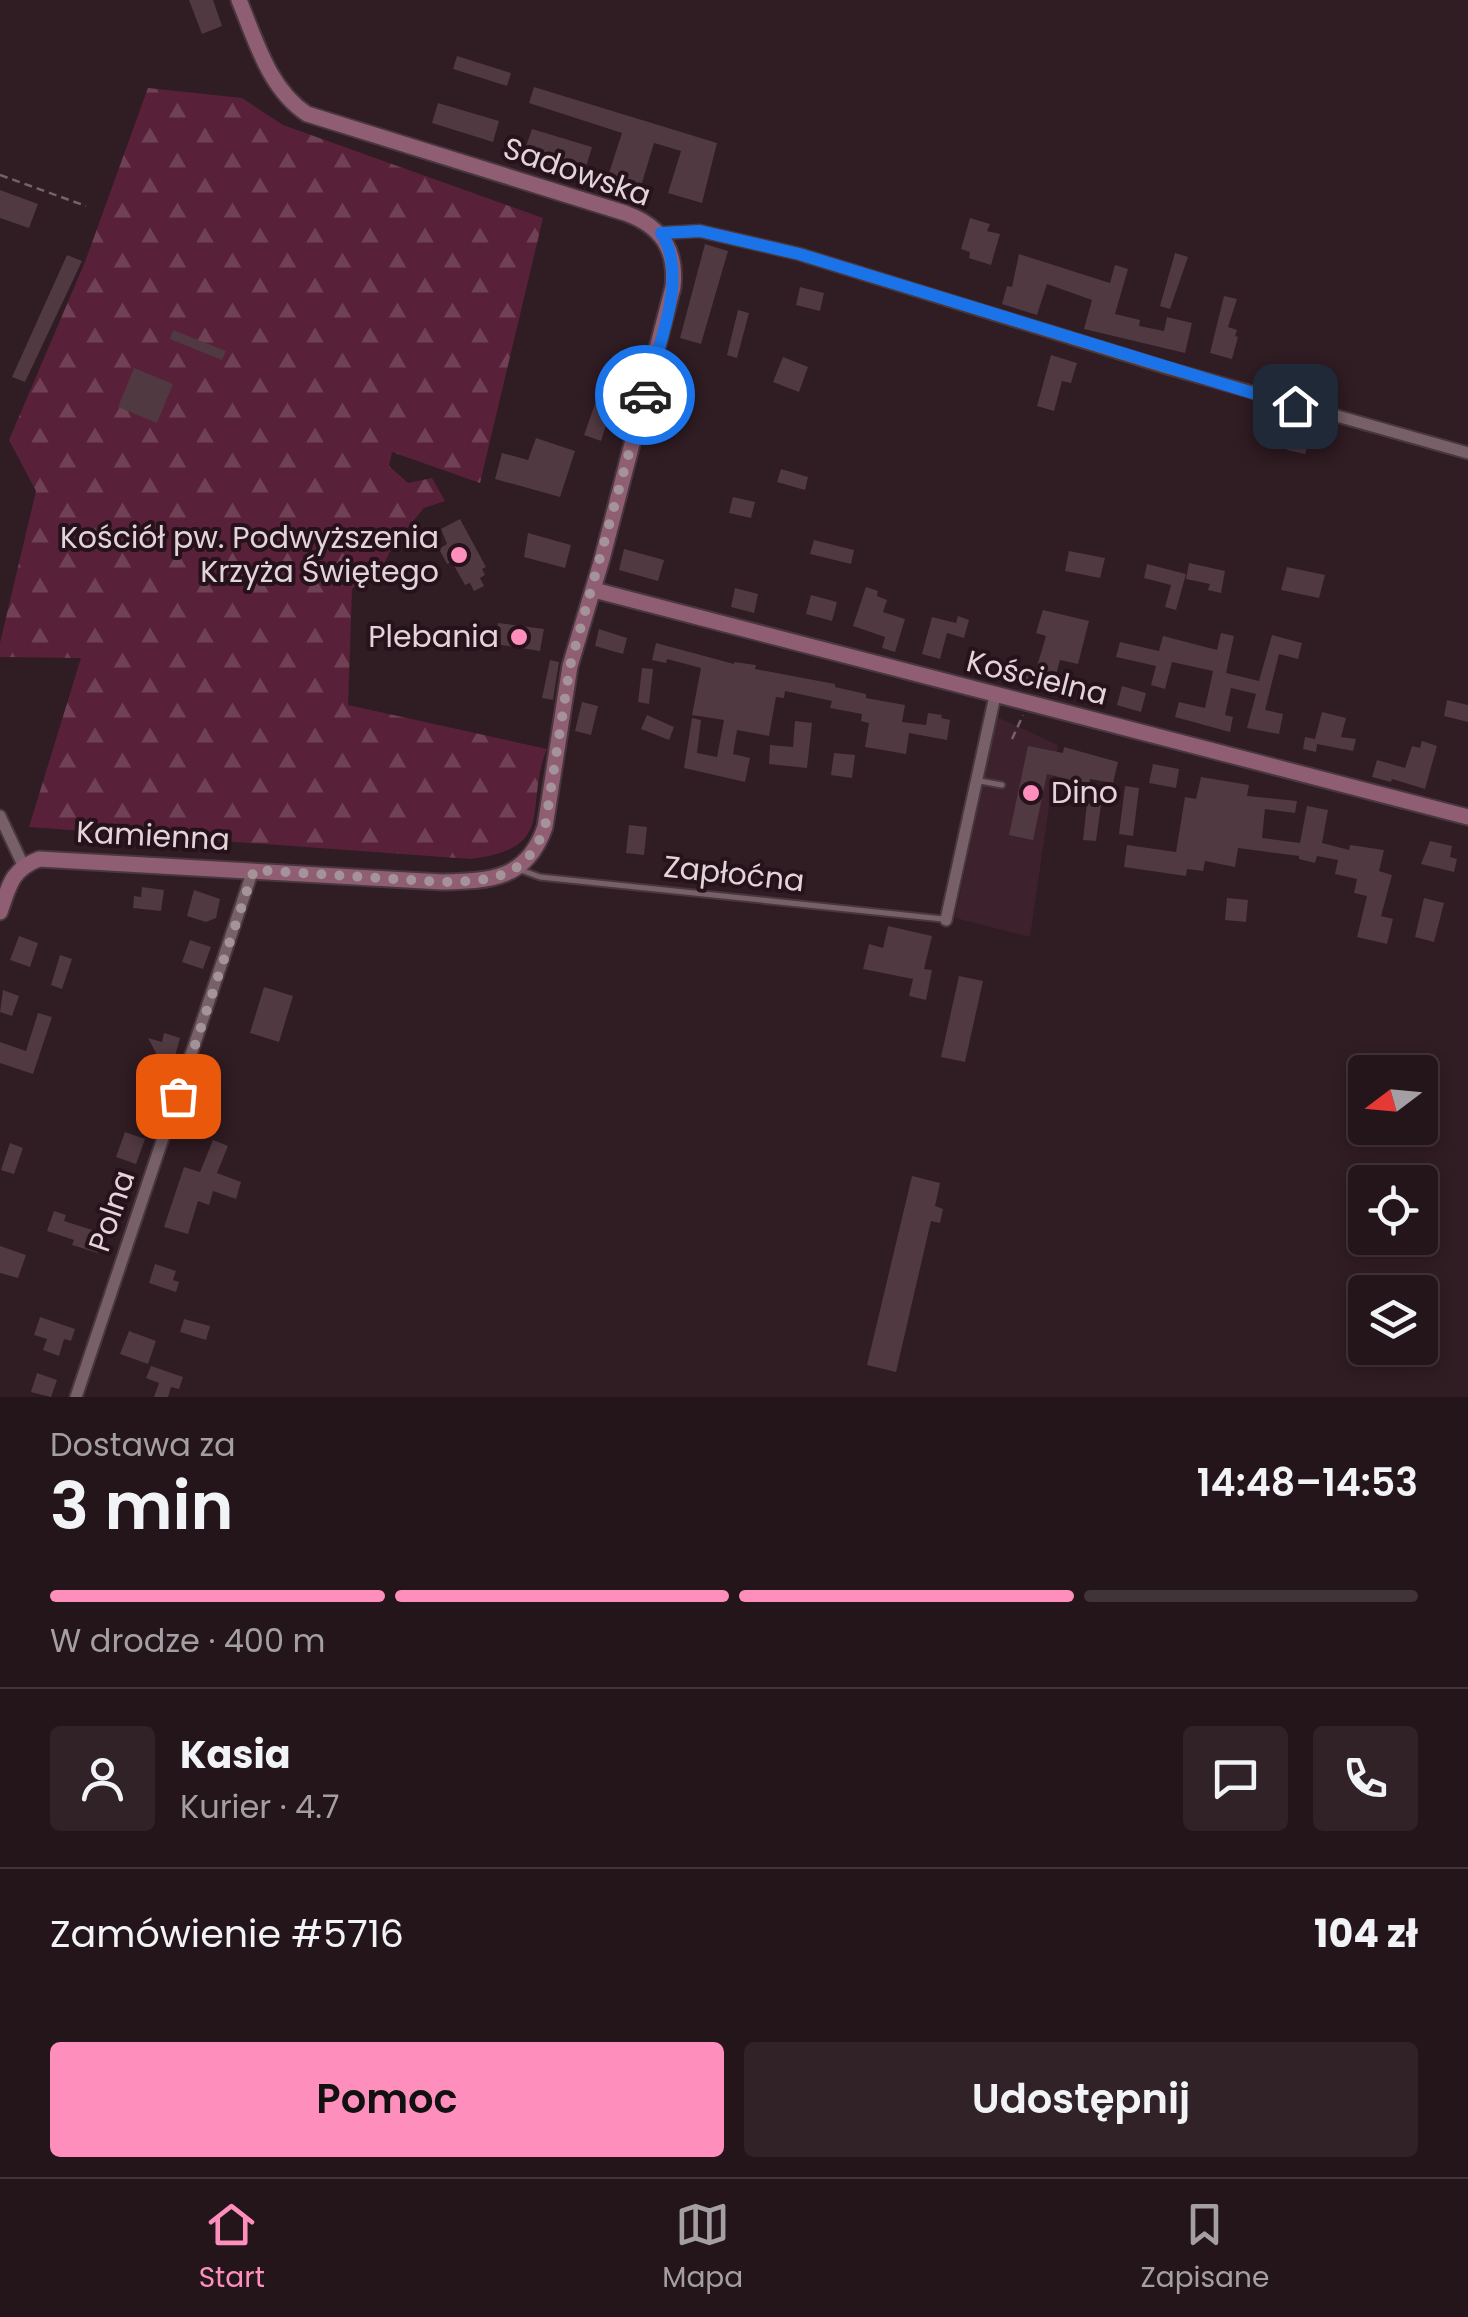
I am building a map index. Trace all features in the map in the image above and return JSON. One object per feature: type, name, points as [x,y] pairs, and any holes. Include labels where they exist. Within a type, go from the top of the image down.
[{"type":"street","name":"Sadowska","points":[[239,0],[282,94],[307,114],[625,212],[661,233],[673,260],[672,287],[594,590]]},
{"type":"street","points":[[661,233],[700,231],[799,254],[1167,368],[1468,453]]},
{"type":"street","points":[[517,869],[538,848],[545,827],[570,666],[594,590]]},
{"type":"street","name":"Kościelna","points":[[594,590],[1468,817]]},
{"type":"street","points":[[946,920],[996,696]]},
{"type":"street","points":[[0,816],[22,866],[0,912]]},
{"type":"street","name":"Kamienna","points":[[22,866],[54,858],[442,882],[484,880],[517,869]]},
{"type":"street","name":"Polna","points":[[76,1397],[254,870]]},
{"type":"lane","points":[[977,780],[1002,786]]},
{"type":"lane","name":"Zapłoćna","points":[[517,869],[540,876],[946,920]]},
{"type":"path","points":[[0,174],[86,206]]},
{"type":"path","points":[[1012,739],[1028,705]]},
{"type":"shaded area","points":[[997,717],[1058,745],[1030,937],[955,918]]},
{"type":"green space","points":[[148,88],[242,98],[283,125],[543,218],[480,483],[392,452],[389,466],[408,483],[432,478],[445,501],[424,508],[393,545],[382,568],[352,589],[348,705],[547,749],[533,822],[517,845],[471,859],[29,827],[81,658],[0,657],[36,491],[9,440],[85,262]]},
{"type":"building","points":[[189,0],[213,0],[222,26],[202,34]]},
{"type":"building","points":[[457,56],[511,73],[507,86],[453,69]]},
{"type":"building","points":[[534,87],[717,143],[702,203],[668,193],[681,151],[654,143],[641,186],[608,176],[622,133],[529,103]]},
{"type":"building","points":[[438,103],[499,121],[493,142],[432,123]]},
{"type":"building","points":[[532,129],[592,147],[585,170],[524,152]]},
{"type":"building","points":[[0,190],[38,204],[29,228],[0,218]]},
{"type":"building","points":[[970,218],[990,224],[987,231],[1000,234],[991,265],[969,258],[970,252],[961,249]]},
{"type":"building","points":[[705,244],[728,251],[701,344],[680,338]]},
{"type":"building","points":[[1175,253],[1188,257],[1170,309],[1160,306]]},
{"type":"building","points":[[1019,254],[1110,283],[1115,265],[1128,269],[1115,314],[1140,320],[1139,326],[1164,331],[1167,317],[1192,323],[1185,353],[1084,329],[1092,300],[1047,284],[1037,315],[1002,304],[1007,286],[1012,287]]},
{"type":"building","points":[[67,255],[82,261],[25,382],[12,377]]},
{"type":"building","points":[[800,287],[824,293],[820,311],[796,305]]},
{"type":"building","points":[[1224,296],[1237,299],[1228,327],[1237,330],[1238,337],[1232,359],[1210,353]]},
{"type":"building","points":[[738,310],[749,313],[737,358],[727,355]]},
{"type":"building","points":[[173,330],[226,351],[222,360],[170,339]]},
{"type":"building","points":[[1051,355],[1077,363],[1071,383],[1062,381],[1054,411],[1037,406]]},
{"type":"building","points":[[783,357],[808,367],[799,392],[773,382]]},
{"type":"building","points":[[134,368],[173,384],[157,423],[118,407]]},
{"type":"building","points":[[596,401],[612,406],[601,441],[584,435]]},
{"type":"building","points":[[1293,426],[1311,430],[1305,454],[1287,450]]},
{"type":"building","points":[[536,438],[575,451],[560,497],[495,479],[502,453],[528,460]]},
{"type":"building","points":[[781,469],[808,477],[805,490],[777,482]]},
{"type":"building","points":[[733,497],[755,502],[751,518],[729,513]]},
{"type":"building","name":"Kościół pw. Podwyższenia Krzyża Świętego","points":[[460,519],[486,567],[480,578],[484,586],[474,591],[470,583],[465,585],[452,562],[447,564],[439,549],[447,544],[441,529]]},
{"type":"building","points":[[528,533],[571,545],[565,568],[524,557]]},
{"type":"building","points":[[814,540],[854,550],[851,564],[810,554]]},
{"type":"building","points":[[624,549],[664,560],[658,581],[619,570]]},
{"type":"building","points":[[1069,551],[1105,558],[1100,578],[1065,571]]},
{"type":"building","points":[[1189,563],[1225,571],[1221,593],[1208,590],[1210,584],[1186,579]]},
{"type":"building","points":[[1147,564],[1186,574],[1176,610],[1165,607],[1171,585],[1144,578]]},
{"type":"building","points":[[1287,567],[1325,575],[1319,598],[1281,590]]},
{"type":"building","points":[[866,587],[887,600],[883,612],[905,619],[895,652],[882,648],[885,637],[853,626]]},
{"type":"building","points":[[735,588],[758,594],[754,613],[731,607]]},
{"type":"building","points":[[811,595],[837,602],[832,621],[806,614]]},
{"type":"building","points":[[1043,610],[1089,621],[1078,664],[1060,660],[1052,689],[995,674],[999,662],[1035,673],[1046,636],[1036,633]]},
{"type":"building","points":[[958,616],[969,620],[964,638],[947,633],[940,659],[922,654],[932,617],[956,623]]},
{"type":"building","name":"Plebania","points":[[498,623],[544,629],[540,651],[495,644]]},
{"type":"building","points":[[599,629],[627,638],[623,654],[595,646]]},
{"type":"building","points":[[1221,633],[1234,636],[1226,673],[1259,681],[1272,635],[1302,643],[1298,659],[1279,654],[1265,710],[1283,714],[1279,734],[1247,728],[1256,694],[1231,688],[1225,715],[1233,717],[1230,732],[1175,717],[1179,702],[1205,708],[1213,671],[1172,662],[1165,689],[1151,685],[1156,666],[1116,657],[1120,642],[1159,651],[1163,636],[1217,650]]},
{"type":"building","points":[[656,643],[734,664],[756,665],[755,669],[835,684],[866,694],[866,698],[905,705],[902,722],[926,725],[928,713],[942,715],[941,718],[950,720],[947,740],[909,733],[906,754],[865,747],[869,723],[861,721],[862,714],[830,708],[832,701],[785,691],[784,698],[776,697],[769,736],[737,730],[733,754],[750,758],[745,782],[684,768],[692,718],[701,720],[697,753],[717,757],[724,720],[692,715],[701,668],[667,659],[666,663],[652,660]]},
{"type":"building","points":[[550,660],[559,662],[553,700],[542,698]]},
{"type":"building","points":[[642,668],[653,669],[649,704],[638,702]]},
{"type":"building","points":[[1122,686],[1146,693],[1141,712],[1117,705]]},
{"type":"building","points":[[1447,700],[1468,705],[1468,722],[1444,716]]},
{"type":"building","points":[[582,702],[598,706],[591,735],[575,731]]},
{"type":"building","points":[[1322,712],[1346,718],[1341,737],[1356,739],[1353,751],[1317,744],[1316,752],[1303,749],[1305,737],[1315,739]]},
{"type":"building","points":[[647,715],[674,727],[669,740],[641,729]]},
{"type":"building","points":[[795,721],[812,723],[807,768],[769,764],[770,745],[793,747]]},
{"type":"building","points":[[1422,741],[1437,746],[1425,789],[1372,777],[1377,760],[1405,768],[1412,746],[1420,748]]},
{"type":"building","points":[[1028,746],[1063,753],[1064,747],[1118,762],[1113,783],[1090,779],[1087,807],[1076,806],[1079,782],[1047,774],[1033,840],[1009,835]]},
{"type":"building","points":[[834,753],[855,755],[852,778],[831,775]]},
{"type":"building","points":[[1153,764],[1179,769],[1176,788],[1149,783]]},
{"type":"building","points":[[1201,777],[1249,785],[1247,796],[1297,801],[1295,813],[1265,809],[1262,838],[1300,843],[1307,806],[1328,810],[1322,843],[1349,850],[1350,845],[1384,850],[1379,871],[1392,875],[1381,916],[1393,919],[1387,944],[1357,937],[1367,896],[1354,893],[1357,879],[1335,874],[1338,860],[1317,856],[1315,863],[1299,856],[1238,848],[1235,867],[1205,861],[1203,871],[1187,869],[1186,876],[1124,867],[1127,845],[1176,852],[1185,797],[1196,799]]},
{"type":"building","points":[[1125,786],[1139,788],[1133,836],[1119,834]]},
{"type":"building","points":[[1087,803],[1101,805],[1096,841],[1083,840]]},
{"type":"building","points":[[629,825],[647,827],[644,855],[626,853]]},
{"type":"building","points":[[1430,841],[1452,846],[1450,857],[1457,859],[1454,872],[1421,864]]},
{"type":"building","points":[[142,887],[164,890],[161,911],[133,908],[134,896],[141,897]]},
{"type":"building","points":[[194,890],[220,899],[216,918],[206,922],[187,916]]},
{"type":"building","points":[[1227,898],[1248,900],[1246,922],[1225,920]]},
{"type":"building","points":[[1424,898],[1444,903],[1434,942],[1415,937]]},
{"type":"building","points":[[888,926],[932,936],[924,969],[932,970],[926,1000],[909,996],[913,979],[863,969],[869,944],[883,948]]},
{"type":"building","points":[[19,936],[38,943],[30,967],[10,960]]},
{"type":"building","points":[[190,940],[211,947],[203,969],[182,962]]},
{"type":"building","points":[[60,955],[72,959],[62,989],[51,985]]},
{"type":"building","points":[[959,976],[983,981],[965,1062],[941,1057]]},
{"type":"building","points":[[264,987],[293,996],[279,1042],[250,1033]]},
{"type":"building","points":[[3,990],[19,996],[12,1016],[0,1012]]},
{"type":"building","points":[[38,1013],[52,1017],[33,1074],[0,1063],[0,1042],[26,1051]]},
{"type":"building","points":[[164,1033],[180,1038],[174,1060],[157,1055],[148,1038],[162,1042]]},
{"type":"building","points":[[125,1132],[145,1139],[136,1164],[116,1157]]},
{"type":"building","points":[[213,1140],[228,1146],[217,1173],[241,1182],[236,1199],[213,1191],[209,1205],[198,1201],[188,1234],[164,1227],[184,1167],[200,1172]]},
{"type":"building","points":[[10,1143],[23,1148],[14,1174],[1,1170]]},
{"type":"building","points":[[912,1176],[940,1183],[935,1206],[943,1209],[940,1223],[931,1221],[896,1372],[867,1365]]},
{"type":"building","points":[[54,1211],[66,1215],[64,1221],[105,1234],[98,1253],[47,1231]]},
{"type":"building","points":[[0,1246],[26,1255],[18,1278],[0,1273]]},
{"type":"building","points":[[155,1264],[176,1271],[176,1292],[149,1283]]},
{"type":"building","points":[[40,1317],[75,1329],[71,1341],[64,1339],[59,1356],[43,1350],[47,1339],[34,1335]]},
{"type":"building","points":[[184,1319],[210,1326],[206,1340],[180,1332]]},
{"type":"building","points":[[129,1331],[156,1341],[148,1364],[120,1354]]},
{"type":"building","points":[[151,1366],[183,1377],[179,1389],[171,1387],[168,1397],[154,1397],[159,1383],[146,1378]]},
{"type":"building","points":[[37,1373],[57,1380],[51,1397],[31,1392]]},
{"type":"way so far","points":[[178,1096],[254,870],[473,881],[517,869],[538,848],[545,827],[570,666],[645,395]]},
{"type":"place","name":"Kościół pw. Podwyższenia Krzyża Świętego","points":[[459,555]]},
{"type":"place","name":"Plebania","points":[[519,637]]},
{"type":"place","name":"Dino","points":[[1031,793]]},
{"type":"route","points":[[645,395],[674,274],[673,260],[661,233],[700,231],[799,254],[1295,406]]}]
